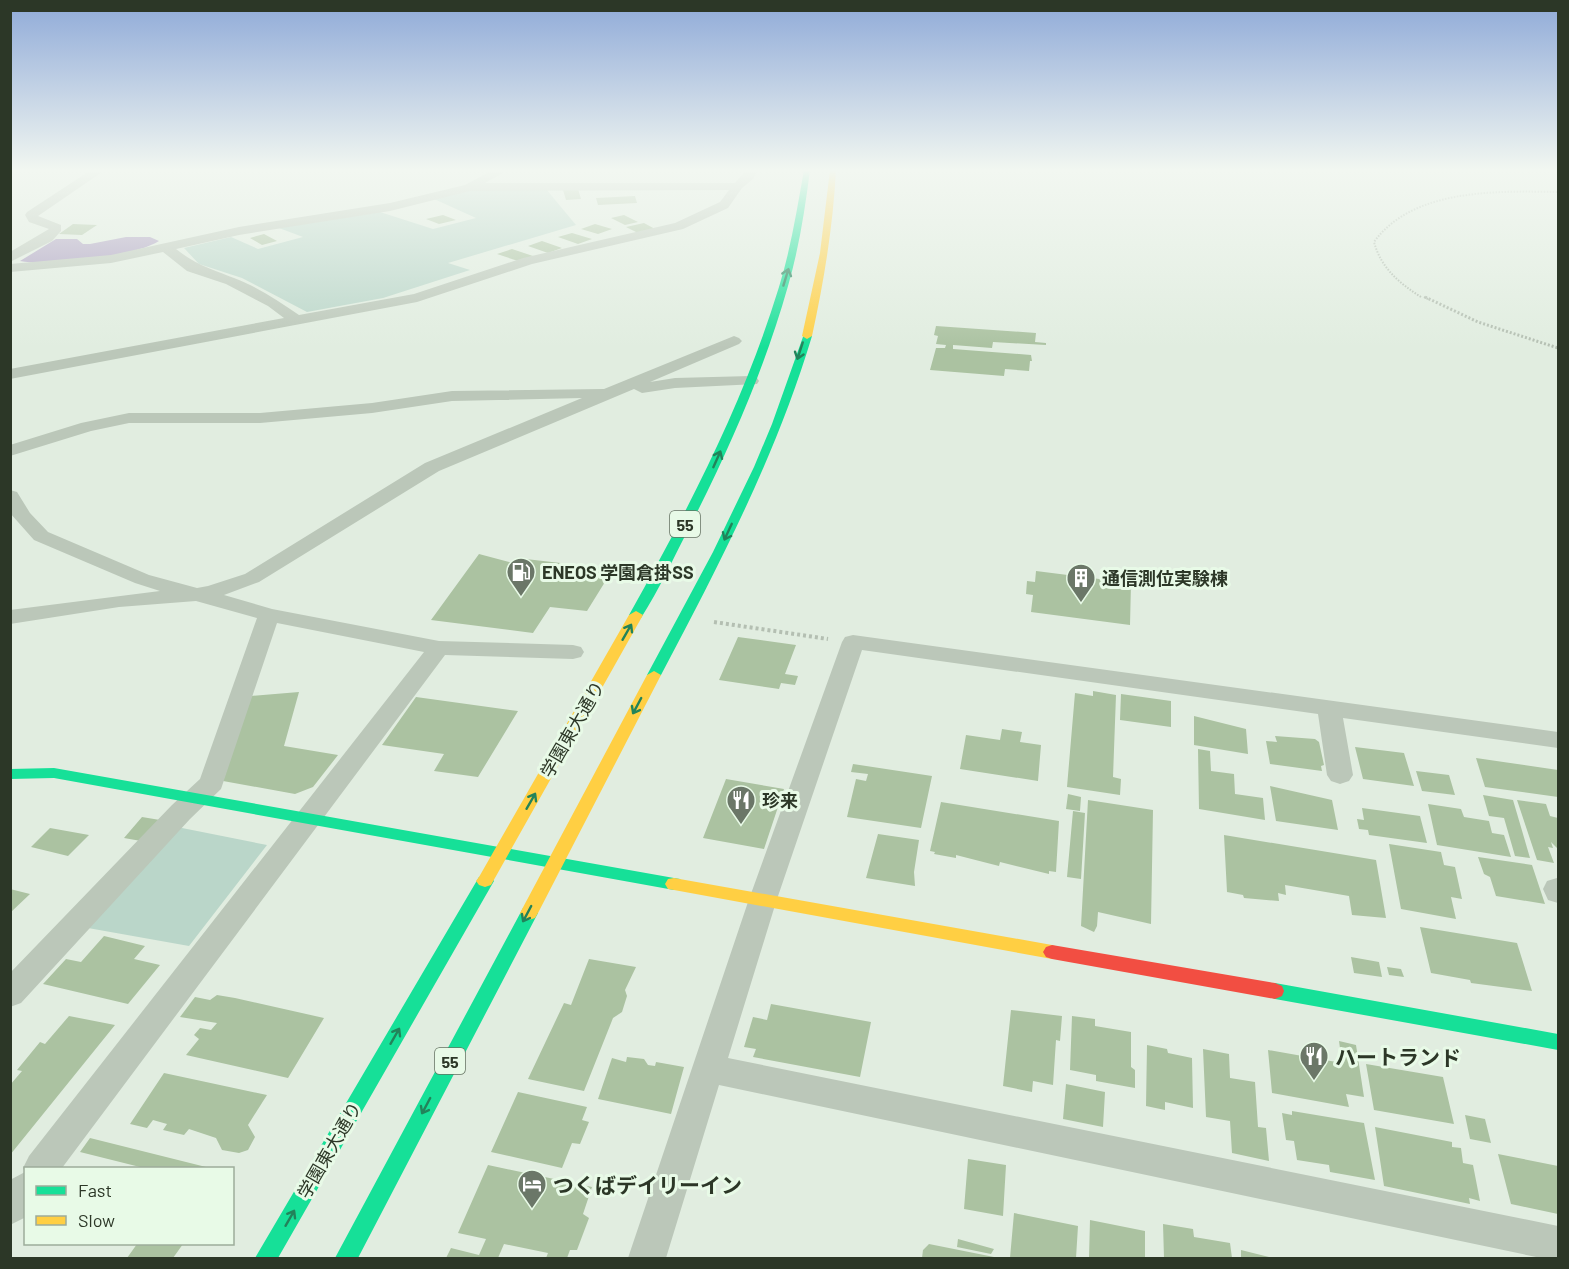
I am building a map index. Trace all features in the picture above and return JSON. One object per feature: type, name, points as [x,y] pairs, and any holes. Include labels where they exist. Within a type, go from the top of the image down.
[{"type":"main road","name":"学園東大通り","points":[[266,1258],[646,598],[705,485],[751,381],[788,271],[797,229]]},
{"type":"main road","name":"55","points":[[346,1258],[725,539],[770,437],[802,344],[830,229]]},
{"type":"main road","points":[[10,774],[54,773],[501,852],[762,902],[1558,1042]]},
{"type":"street","points":[[10,258],[47,237],[56,229]]},
{"type":"street","points":[[10,268],[79,263],[167,248],[250,229]]},
{"type":"street","points":[[10,374],[417,298],[528,261],[665,229]]},
{"type":"street","points":[[167,248],[192,268],[242,287],[273,303],[296,320]]},
{"type":"street","points":[[10,617],[134,599],[202,596],[228,590],[252,578],[432,467],[734,341]]},
{"type":"street","points":[[10,451],[87,427],[129,418],[260,418],[372,408],[452,396],[608,393],[675,383],[751,381]]},
{"type":"street","points":[[10,496],[22,516],[41,536],[142,579],[269,615],[439,648],[573,652]]},
{"type":"street","points":[[10,994],[181,812],[212,783],[269,615]]},
{"type":"street","points":[[647,1258],[710,1069],[762,902],[853,642],[1558,740]]},
{"type":"street","points":[[42,1167],[439,648]]},
{"type":"street","points":[[1329,708],[1340,775]]},
{"type":"street","points":[[710,1069],[1558,1244]]},
{"type":"street","points":[[10,1208],[24,1190]]},
{"type":"path","points":[[1382,229],[1374,242],[1377,254],[1386,270],[1423,297],[1478,322],[1558,348]]},
{"type":"path","points":[[685,617],[853,642]]},
{"type":"green space","points":[[282,229],[562,229],[448,263],[470,270],[383,298],[307,312],[242,278],[199,264],[184,248],[231,237],[258,249],[303,237]]},
{"type":"green space","points":[[177,827],[267,845],[189,946],[88,928]]},
{"type":"shaded area","points":[[126,237],[150,237],[159,241],[147,247],[112,256],[70,262],[20,261],[56,239],[77,239],[83,244],[90,244]]},
{"type":"building","points":[[66,229],[91,229],[82,235],[59,234]]},
{"type":"building","points":[[582,229],[611,229],[598,234]]},
{"type":"building","points":[[630,229],[654,229],[638,233]]},
{"type":"building","points":[[572,233],[592,239],[578,244],[558,237]]},
{"type":"building","points":[[264,234],[277,241],[262,245],[250,238]]},
{"type":"building","points":[[542,241],[562,248],[548,253],[528,246]]},
{"type":"building","points":[[512,249],[533,256],[518,261],[497,254]]},
{"type":"building","points":[[936,326],[1036,333],[1035,342],[1046,343],[1046,345],[993,342],[992,348],[953,345],[953,349],[1031,355],[1029,371],[1005,369],[1004,376],[930,370],[936,348],[945,348],[946,345],[936,344],[938,336],[934,335]]},
{"type":"building","points":[[479,554],[513,563],[517,558],[613,569],[587,611],[550,607],[533,633],[431,620]]},
{"type":"building","name":"通信測位実験棟","points":[[1036,571],[1131,583],[1130,625],[1031,612],[1033,595],[1026,594],[1027,581],[1035,582]]},
{"type":"building","points":[[738,637],[796,645],[785,674],[798,676],[795,685],[781,683],[779,689],[719,680]]},
{"type":"building","points":[[1093,691],[1116,695],[1113,777],[1121,779],[1120,795],[1067,787],[1075,693],[1093,696]]},
{"type":"building","points":[[299,692],[284,746],[338,755],[313,787],[295,794],[223,781],[251,696]]},
{"type":"building","points":[[1121,694],[1171,701],[1171,727],[1120,720]]},
{"type":"building","points":[[416,697],[518,711],[478,777],[434,771],[444,754],[382,745]]},
{"type":"building","points":[[1194,716],[1246,729],[1248,754],[1194,745]]},
{"type":"building","points":[[1002,729],[1022,732],[1020,742],[1041,745],[1038,781],[960,769],[966,735],[1000,740]]},
{"type":"building","points":[[1275,736],[1315,739],[1319,742],[1324,765],[1321,766],[1322,771],[1270,764],[1266,741],[1277,742]]},
{"type":"building","points":[[1355,747],[1404,753],[1414,786],[1363,779]]},
{"type":"building","points":[[1198,749],[1210,751],[1211,771],[1234,774],[1235,794],[1263,798],[1265,820],[1199,809]]},
{"type":"building","points":[[1476,758],[1558,770],[1558,797],[1485,787]]},
{"type":"building","points":[[853,764],[932,776],[921,828],[847,817],[856,779],[866,781],[868,774],[851,772]]},
{"type":"building","points":[[1416,771],[1449,775],[1455,795],[1422,791]]},
{"type":"building","points":[[726,779],[784,789],[764,849],[703,838]]},
{"type":"building","points":[[1270,786],[1332,800],[1338,830],[1276,821]]},
{"type":"building","points":[[1068,794],[1081,797],[1080,811],[1066,809]]},
{"type":"building","points":[[1483,795],[1513,800],[1530,858],[1515,856],[1504,818],[1489,816]]},
{"type":"building","points":[[1088,800],[1153,810],[1151,924],[1098,912],[1094,932],[1081,926]]},
{"type":"building","points":[[1517,800],[1546,804],[1550,816],[1558,818],[1558,849],[1551,842],[1553,848],[1548,847],[1554,863],[1537,860]]},
{"type":"building","points":[[941,802],[1059,821],[1056,872],[1049,871],[1049,874],[1000,862],[999,866],[956,855],[956,858],[934,854],[935,852],[930,851]]},
{"type":"building","points":[[1428,804],[1461,809],[1464,817],[1489,821],[1492,833],[1504,835],[1511,857],[1437,845]]},
{"type":"building","points":[[1362,808],[1420,816],[1427,843],[1369,835],[1368,830],[1359,829],[1357,819],[1364,820]]},
{"type":"building","points":[[1073,811],[1085,813],[1081,879],[1067,877]]},
{"type":"building","points":[[142,817],[160,820],[141,841],[124,838]]},
{"type":"building","points":[[50,828],[89,835],[68,856],[31,847]]},
{"type":"building","points":[[878,834],[919,840],[914,872],[915,886],[866,878]]},
{"type":"building","points":[[1224,835],[1376,860],[1386,918],[1352,915],[1349,896],[1285,885],[1286,895],[1278,893],[1279,901],[1244,898],[1243,895],[1227,892]]},
{"type":"building","points":[[1389,844],[1441,852],[1444,865],[1455,867],[1462,899],[1451,897],[1456,919],[1401,909]]},
{"type":"building","points":[[1478,857],[1532,865],[1545,904],[1496,896],[1490,877],[1484,874]]},
{"type":"building","points":[[10,889],[30,894],[10,913]]},
{"type":"building","points":[[1420,927],[1517,943],[1532,991],[1471,983],[1470,980],[1431,973]]},
{"type":"building","points":[[104,936],[145,946],[134,959],[160,965],[128,1004],[43,984],[66,959],[81,962]]},
{"type":"building","points":[[1351,957],[1379,962],[1382,977],[1354,973]]},
{"type":"building","points":[[589,959],[636,967],[625,990],[627,996],[622,1012],[613,1018],[584,1091],[528,1079],[564,1003],[571,1005]]},
{"type":"building","points":[[1387,967],[1401,969],[1404,977],[1389,975]]},
{"type":"building","points":[[217,995],[324,1018],[288,1078],[186,1055],[199,1039],[194,1035],[200,1028],[211,1030],[217,1023],[180,1017],[195,997],[210,1000]]},
{"type":"building","points":[[771,1004],[871,1022],[860,1077],[753,1057],[756,1049],[744,1047],[753,1017],[767,1020]]},
{"type":"building","points":[[1011,1010],[1062,1016],[1060,1041],[1056,1040],[1053,1085],[1033,1081],[1032,1092],[1003,1086]]},
{"type":"building","points":[[69,1016],[115,1025],[10,1155],[10,1085],[22,1071],[17,1070],[40,1042],[45,1044]]},
{"type":"building","points":[[1072,1016],[1095,1019],[1095,1026],[1131,1032],[1131,1067],[1135,1070],[1135,1088],[1096,1081],[1096,1075],[1070,1070]]},
{"type":"building","points":[[1339,1041],[1356,1045],[1364,1097],[1346,1094],[1349,1107],[1272,1093],[1268,1050],[1342,1063]]},
{"type":"building","points":[[1147,1045],[1167,1049],[1168,1053],[1192,1058],[1193,1108],[1165,1102],[1165,1110],[1146,1106]]},
{"type":"building","points":[[1203,1049],[1229,1054],[1230,1078],[1255,1082],[1258,1127],[1266,1128],[1269,1161],[1232,1153],[1230,1121],[1206,1117]]},
{"type":"building","points":[[627,1057],[644,1059],[648,1065],[655,1066],[656,1062],[684,1067],[671,1114],[598,1099],[612,1058],[626,1062]]},
{"type":"building","points":[[1366,1064],[1443,1077],[1454,1124],[1374,1110]]},
{"type":"building","points":[[164,1073],[267,1095],[248,1125],[255,1137],[248,1150],[239,1153],[222,1150],[216,1138],[189,1129],[184,1135],[163,1130],[167,1124],[153,1120],[147,1128],[130,1124]]},
{"type":"building","points":[[1066,1084],[1105,1092],[1103,1127],[1063,1119]]},
{"type":"building","points":[[518,1092],[587,1107],[582,1120],[589,1122],[580,1144],[572,1143],[562,1168],[491,1152]]},
{"type":"building","points":[[1292,1111],[1364,1123],[1375,1180],[1330,1172],[1329,1165],[1297,1160],[1294,1141],[1286,1140],[1282,1113],[1292,1115]]},
{"type":"building","points":[[1465,1115],[1485,1119],[1491,1143],[1470,1139]]},
{"type":"building","points":[[1375,1127],[1452,1142],[1452,1147],[1461,1148],[1463,1163],[1473,1165],[1480,1201],[1469,1198],[1470,1204],[1384,1186]]},
{"type":"building","points":[[90,1138],[206,1167],[140,1167],[80,1152]]},
{"type":"building","points":[[1498,1154],[1558,1166],[1558,1214],[1511,1204]]},
{"type":"building","points":[[968,1159],[1006,1165],[1003,1216],[964,1209]]},
{"type":"building","points":[[488,1165],[592,1187],[583,1214],[589,1218],[577,1250],[570,1250],[567,1258],[546,1258],[548,1253],[504,1244],[498,1258],[446,1258],[451,1248],[479,1255],[486,1239],[458,1233]]},
{"type":"building","points":[[1014,1213],[1078,1226],[1076,1258],[1010,1258]]},
{"type":"building","points":[[1090,1220],[1145,1231],[1145,1258],[1089,1258]]},
{"type":"building","points":[[1163,1224],[1193,1229],[1194,1237],[1230,1243],[1232,1258],[1164,1258]]},
{"type":"building","points":[[958,1239],[994,1249],[991,1254],[957,1247]]},
{"type":"building","points":[[929,1244],[994,1258],[922,1258],[923,1250]]},
{"type":"building","points":[[136,1245],[182,1245],[173,1258],[127,1258]]},
{"type":"building","points":[[1241,1250],[1273,1258],[1241,1258]]},
{"type":"traffic: fast","points":[[636,615],[692,511],[743,400],[784,285],[798,229]]},
{"type":"traffic: fast","points":[[654,675],[719,552],[760,467],[794,380],[807,336]]},
{"type":"traffic: fast","points":[[10,774],[54,773],[674,884]]},
{"type":"traffic: fast","points":[[266,1258],[485,881]]},
{"type":"traffic: fast","points":[[346,1258],[529,913]]},
{"type":"traffic: fast","points":[[1275,991],[1558,1042]]},
{"type":"traffic: slow","points":[[807,336],[817,294],[827,229]]},
{"type":"traffic: slow","points":[[485,881],[636,615]]},
{"type":"traffic: slow","points":[[529,913],[654,675]]},
{"type":"traffic: slow","points":[[674,884],[1052,952]]},
{"type":"traffic: jam","points":[[1052,952],[1275,991]]},
{"type":"place","name":"ENEOS 学園倉掛SS","points":[[521,598]]},
{"type":"place","name":"通信測位実験棟","points":[[1081,604]]},
{"type":"place","name":"珍来","points":[[741,826]]},
{"type":"place","name":"ハートランド","points":[[1314,1082]]},
{"type":"place","name":"つくばデイリーイン","points":[[532,1210]]}]
